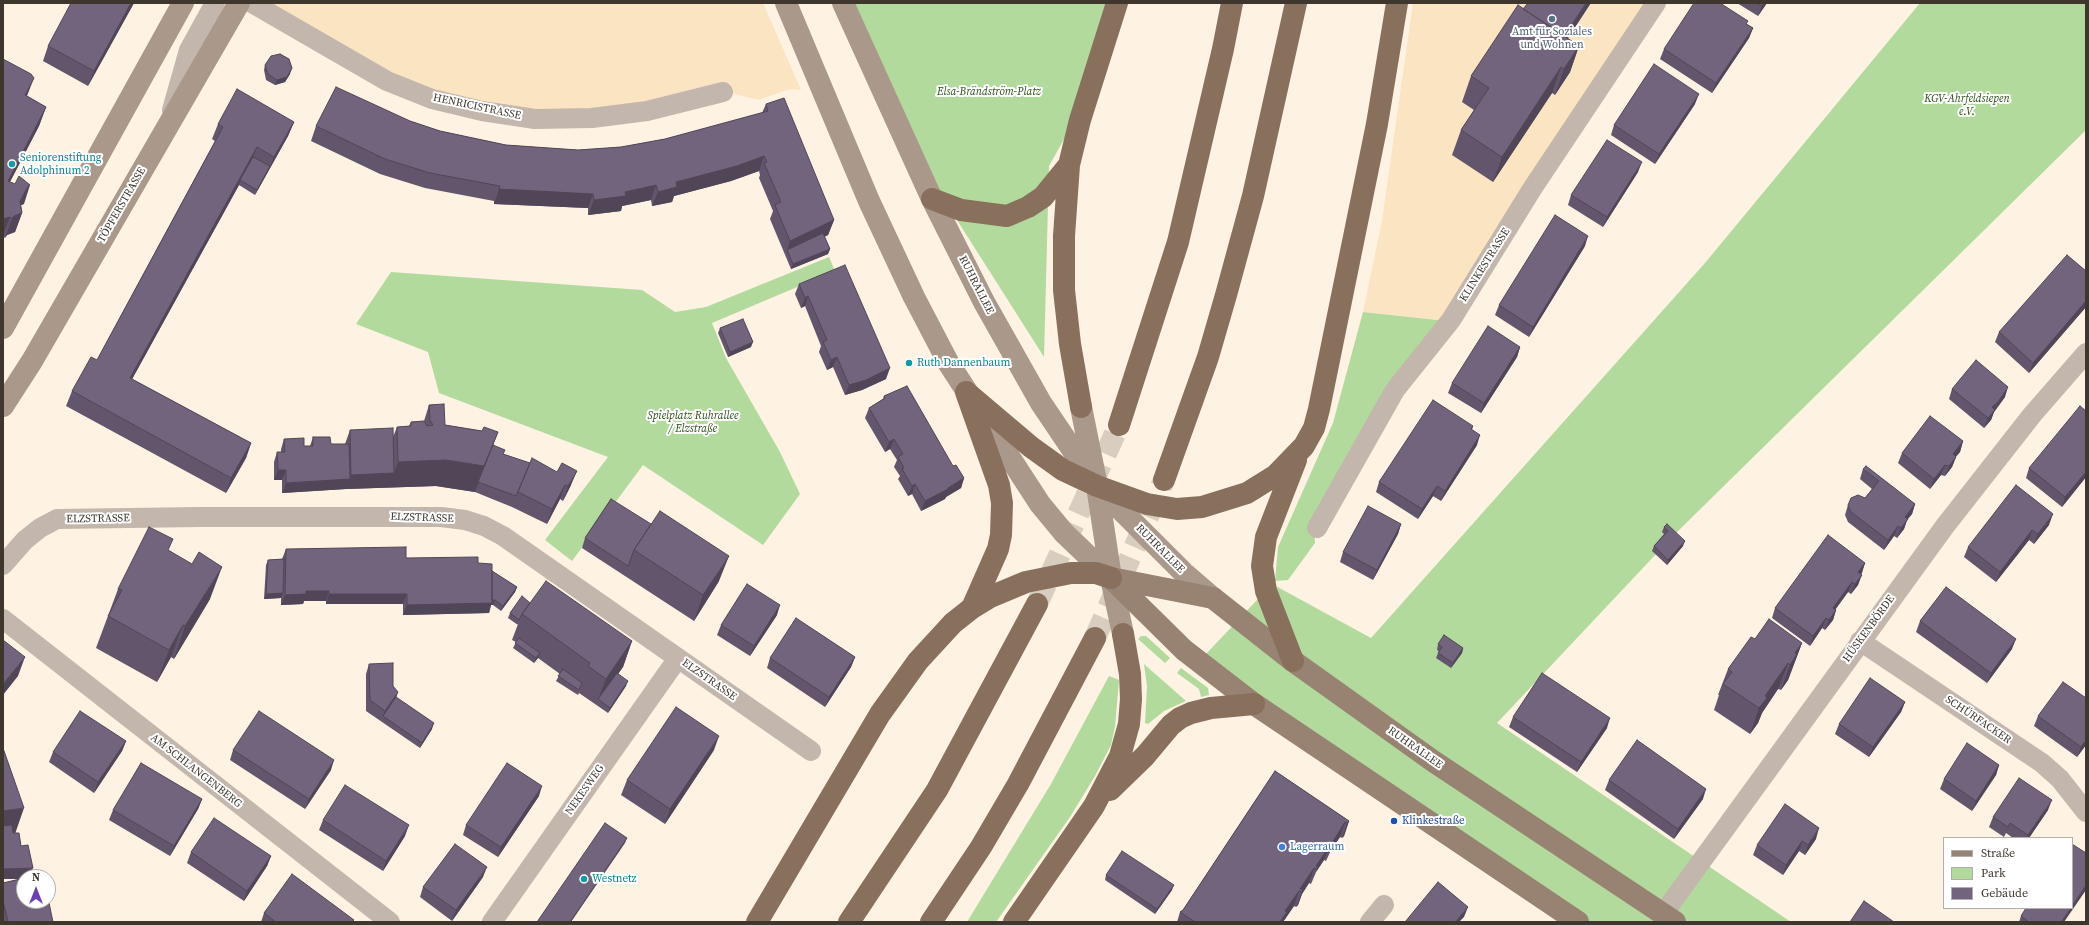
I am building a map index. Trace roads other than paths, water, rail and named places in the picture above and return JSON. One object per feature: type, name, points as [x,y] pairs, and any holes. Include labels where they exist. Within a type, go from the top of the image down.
[{"type":"highway","points":[[1081,407],[1070,344],[1064,290],[1064,236],[1069,165],[1080,120],[1117,3]]},
{"type":"highway","points":[[1119,425],[1178,242],[1223,49],[1232,3]]},
{"type":"highway","points":[[1164,480],[1208,357],[1226,295],[1253,196],[1296,3]]},
{"type":"highway","points":[[1293,661],[1266,591],[1262,566],[1266,537],[1299,452],[1314,428],[1324,388],[1378,124],[1397,3]]},
{"type":"highway","points":[[932,199],[961,210],[1007,216],[1028,207],[1043,197],[1069,165]]},
{"type":"highway","points":[[966,392],[1045,457],[1077,478],[1136,501],[1164,508],[1202,506],[1229,500],[1252,490],[1276,475],[1299,452]]},
{"type":"highway","points":[[966,392],[999,485],[1002,503],[1002,535],[998,550],[972,608]]},
{"type":"highway","points":[[757,922],[880,714],[927,651],[953,623],[972,608],[1008,589],[1042,577],[1084,572],[1096,573],[1111,578]]},
{"type":"highway","points":[[849,922],[937,790],[1037,604]]},
{"type":"highway","points":[[1014,922],[1094,806],[1120,756],[1130,724],[1131,687],[1122,634]]},
{"type":"highway","points":[[931,922],[981,847],[1018,784],[1095,638]]},
{"type":"highway","points":[[1094,806],[1140,761],[1171,725],[1180,718],[1191,713],[1211,708],[1254,704]]},
{"type":"main road","points":[[3,328],[183,3]]},
{"type":"main road","name":"TÖPFERSTRASSE","points":[[3,406],[32,361],[239,3]]},
{"type":"main road","points":[[786,3],[872,207],[927,323],[966,392],[1040,504],[1064,533],[1184,650],[1254,704],[1578,922]]},
{"type":"main road","name":"RUHRALLEE","points":[[842,3],[932,199],[984,302],[1041,403],[1097,486],[1184,573],[1213,598],[1293,661],[1433,761],[1669,918]]},
{"type":"main road","points":[[1081,407],[1097,486],[1111,578],[1122,634]]},
{"type":"main road","points":[[1111,578],[1213,598]]},
{"type":"street","points":[[167,129],[189,50],[215,3]]},
{"type":"street","name":"HENRICISTRASSE","points":[[252,3],[387,81],[432,98],[482,110],[536,119],[592,118],[647,110],[723,92]]},
{"type":"street","name":"KLINKESTRASSE","points":[[1317,528],[1395,390],[1451,320],[1532,189],[1656,3]]},
{"type":"street","name":"HÜSKENBÖRDE","points":[[1669,918],[1860,641],[1945,526],[2028,421],[2086,353]]},
{"type":"street","name":"ELZSTRASSE","points":[[3,565],[25,540],[40,528],[57,519],[199,517],[441,517],[465,520],[484,526],[503,536],[811,751]]},
{"type":"street","name":"AM SCHLANGENBERG","points":[[3,619],[390,922]]},
{"type":"street","name":"SCHÜRFACKER","points":[[1860,641],[2042,763],[2060,779],[2086,812]]},
{"type":"street","name":"NEKESWEG","points":[[492,922],[678,658]]},
{"type":"street","points":[[1370,922],[1384,905]]},
{"type":"tunnel","points":[[1037,604],[1119,425]]},
{"type":"tunnel","points":[[1095,638],[1164,480]]},
{"type":"place","name":"Amt für Soziales und Wohnen","points":[[1552,19]]},
{"type":"place","name":"Seniorenstiftung Adolphinum 2","points":[[12,164]]},
{"type":"place","name":"Ruth Dannenbaum","points":[[909,363]]},
{"type":"place","name":"Klinkestraße","points":[[1394,821]]},
{"type":"place","name":"Lagerraum","points":[[1282,847]]},
{"type":"place","name":"Westnetz","points":[[584,879]]},
{"type":"park label","name":"Elsa-Brändström-Platz","points":[[989,92]]},
{"type":"park label","name":"KGV-Ahrfeldsiepen e.V.","points":[[1967,105]]},
{"type":"park label","name":"Spielplatz Ruhrallee / Elzstraße","points":[[693,422]]}]
